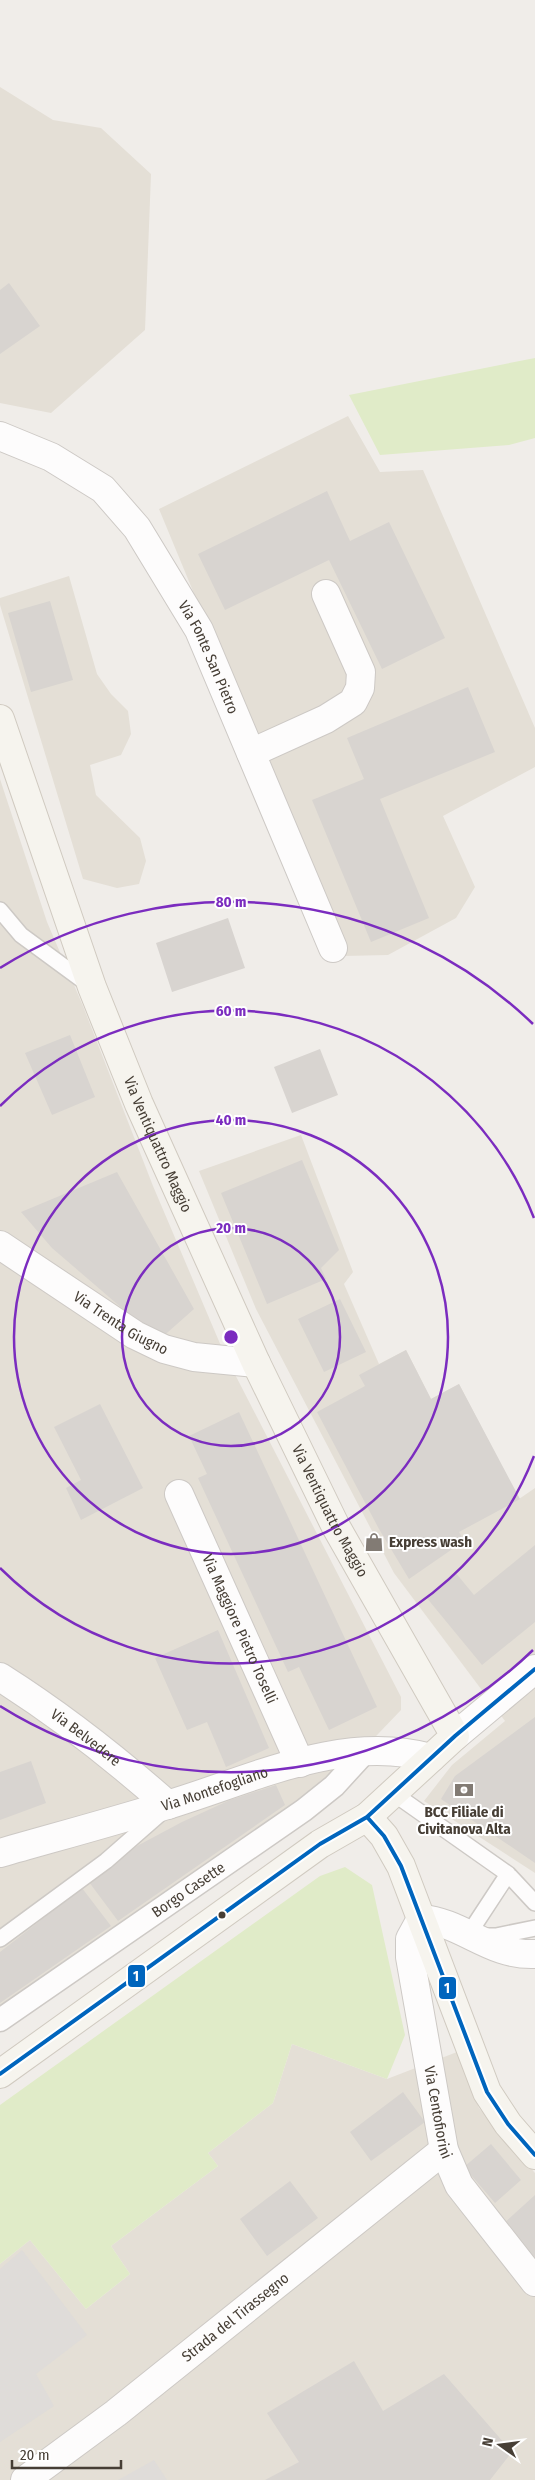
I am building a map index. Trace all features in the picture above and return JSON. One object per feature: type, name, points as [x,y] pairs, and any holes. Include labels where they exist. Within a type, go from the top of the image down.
[{"type":"main road","name":"Via Ventiquattro Maggio","points":[[0,719],[92,987],[139,1104],[256,1363],[335,1525],[455,1736]]},
{"type":"main road","points":[[0,2074],[320,1844],[367,1817],[455,1736]]},
{"type":"main road","points":[[367,1817],[384,1836],[401,1866],[487,2092],[508,2124],[535,2155]]},
{"type":"street","name":"Via Fonte San Pietro","points":[[0,436],[51,457],[103,489],[137,528],[199,630],[333,948]]},
{"type":"street","points":[[251,753],[326,719],[353,702],[360,688],[361,672],[326,594]]},
{"type":"street","name":"Via Trenta Giugno","points":[[0,1245],[135,1335],[164,1349],[221,1360],[256,1363]]},
{"type":"street","name":"Via Maggiore Pietro Toselli","points":[[179,1494],[300,1763]]},
{"type":"street","points":[[455,1736],[535,1669]]},
{"type":"street","name":"Via Belvedere","points":[[0,1676],[79,1730],[168,1805]]},
{"type":"street","name":"Via Montefogliano","points":[[0,1853],[168,1805],[300,1763],[367,1750],[395,1750],[431,1758]]},
{"type":"street","name":"Borgo Casette","points":[[0,2020],[304,1810],[334,1786],[367,1750]]},
{"type":"street","points":[[421,1919],[450,1925],[494,1948],[523,1954],[535,1954]]},
{"type":"street","name":"Via Centofiorini","points":[[421,1919],[410,1939],[410,1957],[444,2150],[459,2185],[535,2282]]},
{"type":"street","name":"Strada del Tirassegno","points":[[25,2480],[116,2413],[444,2150]]},
{"type":"lane","points":[[0,910],[21,935],[92,987]]},
{"type":"lane","points":[[393,1794],[508,1874],[535,1903]]},
{"type":"lane","points":[[0,1939],[106,1860],[168,1805]]},
{"type":"lane","points":[[468,1935],[508,1874]]},
{"type":"lane","points":[[468,1935],[496,1936],[535,1928]]},
{"type":"shaded area","points":[[0,87],[53,120],[101,128],[151,174],[145,330],[51,413],[0,403]]},
{"type":"shaded area","points":[[348,416],[380,472],[423,470],[535,728],[535,767],[443,816],[475,887],[456,918],[388,955],[344,956],[159,509]]},
{"type":"shaded area","points":[[69,576],[97,674],[111,694],[128,711],[131,734],[121,755],[90,765],[96,795],[140,838],[146,861],[139,884],[117,888],[83,879],[0,605],[0,598]]},
{"type":"shaded area","points":[[0,779],[47,922],[83,1006],[153,1186],[224,1353],[401,1697],[401,1710],[334,1780],[0,2015]]},
{"type":"shaded area","points":[[301,1135],[353,1272],[344,1284],[379,1364],[406,1350],[431,1399],[459,1384],[519,1499],[535,1488],[535,1873],[424,1801],[452,1765],[505,1721],[394,1573],[256,1309],[199,1171]]},
{"type":"shaded area","points":[[292,2044],[387,2079],[457,2052],[479,2108],[535,2173],[535,2480],[0,2480],[0,2264],[30,2240],[86,2309],[130,2274],[111,2246],[218,2166],[208,2153],[273,2103]]},
{"type":"shaded area","points":[[22,2250],[87,2335],[36,2374],[54,2406],[0,2442],[0,2269]]},
{"type":"shaded area","points":[[154,2460],[167,2480],[118,2480]]},
{"type":"green space","points":[[535,358],[535,438],[509,445],[380,455],[349,395]]},
{"type":"green space","points":[[345,1867],[372,1885],[405,2035],[387,2079],[292,2044],[273,2103],[208,2153],[218,2166],[111,2246],[130,2274],[86,2309],[30,2240],[0,2264],[0,2105],[320,1876]]},
{"type":"building","points":[[9,283],[40,326],[0,354],[0,290]]},
{"type":"building","points":[[327,491],[350,541],[389,522],[445,638],[382,669],[329,560],[225,610],[198,554]]},
{"type":"building","points":[[50,601],[73,680],[31,692],[8,613]]},
{"type":"building","points":[[468,687],[495,752],[380,799],[429,918],[371,942],[312,800],[364,779],[347,738]]},
{"type":"building","points":[[228,918],[245,968],[172,992],[156,943]]},
{"type":"building","points":[[70,1035],[95,1097],[52,1115],[25,1053]]},
{"type":"building","points":[[320,1049],[338,1095],[292,1113],[274,1067]]},
{"type":"building","points":[[302,1160],[339,1250],[321,1268],[326,1279],[267,1304],[221,1193]]},
{"type":"building","points":[[117,1172],[194,1309],[159,1340],[52,1248],[21,1212]]},
{"type":"building","points":[[340,1299],[366,1352],[324,1372],[298,1319]]},
{"type":"building","points":[[406,1350],[431,1399],[459,1384],[520,1499],[459,1532],[464,1541],[409,1579],[379,1529],[317,1412],[365,1386],[359,1375]]},
{"type":"building","points":[[100,1404],[143,1488],[81,1520],[66,1488],[81,1480],[54,1427]]},
{"type":"building","points":[[239,1412],[377,1707],[329,1730],[299,1667],[288,1672],[198,1478],[207,1474],[189,1436]]},
{"type":"building","points":[[535,1545],[535,1622],[482,1665],[426,1597],[455,1572],[474,1595]]},
{"type":"building","points":[[218,1630],[269,1748],[226,1767],[207,1722],[187,1730],[155,1658]]},
{"type":"building","points":[[535,1717],[535,1863],[441,1799],[455,1776]]},
{"type":"building","points":[[31,1761],[46,1803],[0,1820],[0,1772]]},
{"type":"building","points":[[276,1785],[285,1805],[118,1921],[89,1882],[137,1846],[182,1822],[230,1800]]},
{"type":"building","points":[[82,1888],[111,1926],[0,2003],[0,1952]]},
{"type":"building","points":[[403,2092],[425,2122],[371,2161],[350,2132]]},
{"type":"building","points":[[491,2144],[521,2180],[495,2203],[464,2167]]},
{"type":"building","points":[[290,2181],[318,2218],[267,2256],[240,2219]]},
{"type":"building","points":[[535,2195],[535,2260],[503,2224]]},
{"type":"building","points":[[354,2361],[383,2411],[444,2374],[512,2452],[490,2480],[265,2480],[299,2462],[267,2413]]},
{"type":"transit line","name":"1","points":[[0,2074],[320,1844],[367,1817],[455,1736],[535,1669]]},
{"type":"transit line","name":"1","points":[[367,1817],[384,1836],[401,1866],[487,2092],[508,2124],[535,2155]]},
{"type":"place","name":"Express wash","points":[[374,1542]]},
{"type":"place","name":"BCC Filiale di Civitanova Alta","points":[[464,1790]]}]
